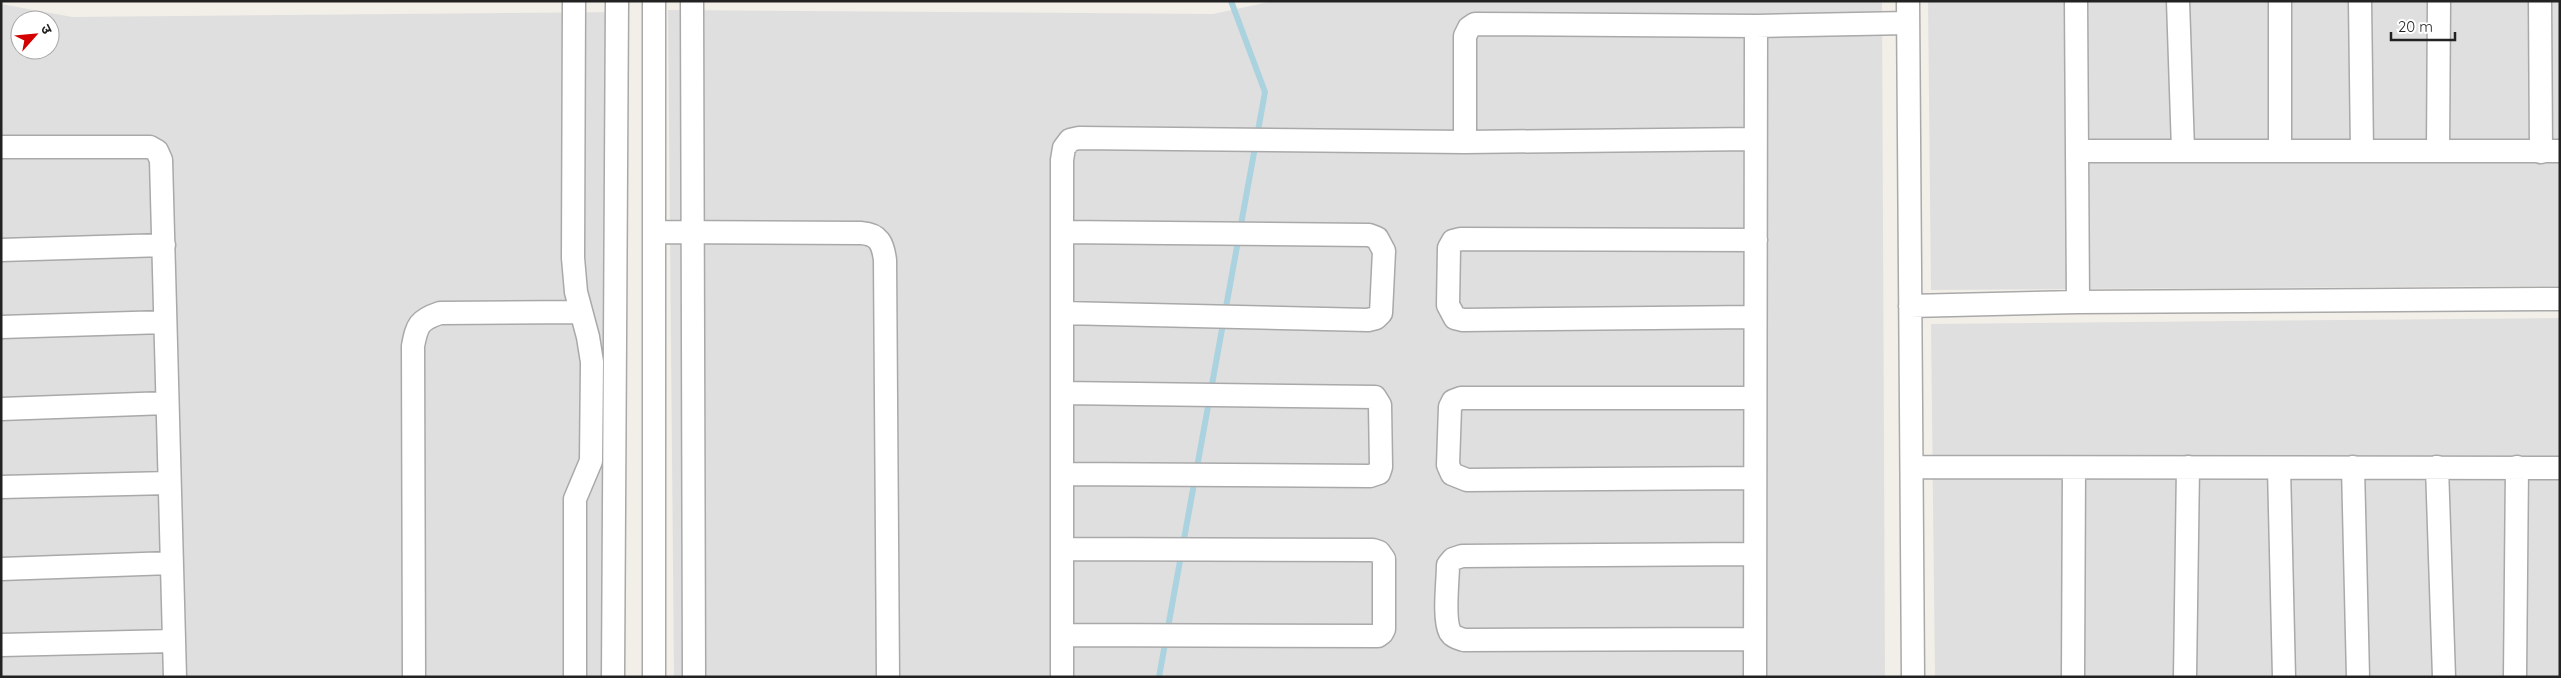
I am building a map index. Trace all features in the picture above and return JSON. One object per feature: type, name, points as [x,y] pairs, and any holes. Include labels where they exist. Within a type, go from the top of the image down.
[{"type":"street","points":[[574,1],[572,258],[576,292],[588,336],[592,362],[591,461],[575,499],[576,677]]},
{"type":"street","points":[[613,677],[617,1]]},
{"type":"street","points":[[654,1],[654,677]]},
{"type":"street","points":[[692,1],[694,677]]},
{"type":"street","points":[[2076,1],[2079,151],[2078,302]]},
{"type":"street","points":[[2178,1],[2183,150]]},
{"type":"street","points":[[2280,1],[2280,150]]},
{"type":"street","points":[[2360,1],[2362,151]]},
{"type":"street","points":[[2438,151],[2439,1]]},
{"type":"street","points":[[2079,151],[2550,151],[2540,1]]},
{"type":"street","points":[[1466,142],[1465,36],[1469,28],[1475,24],[1756,26],[1908,12],[1914,677]]},
{"type":"street","points":[[1755,677],[1756,26]]},
{"type":"street","points":[[1062,677],[1062,160],[1064,148],[1070,140],[1079,138],[1466,142],[1755,139]]},
{"type":"street","points":[[1,147],[142,146],[150,147],[157,151],[161,160],[175,677]]},
{"type":"street","points":[[654,232],[861,232],[872,234],[879,239],[883,248],[888,677]]},
{"type":"street","points":[[1062,232],[1368,235],[1377,238],[1384,251],[1381,313],[1376,318],[1368,320],[1062,313]]},
{"type":"street","points":[[1756,240],[1461,239],[1453,241],[1448,248],[1448,305],[1450,313],[1455,318],[1463,320],[1756,317]]},
{"type":"street","points":[[1,250],[164,245]]},
{"type":"street","points":[[1910,306],[2078,302],[2560,299]]},
{"type":"street","points":[[414,677],[413,346],[416,328],[426,318],[440,313],[581,312]]},
{"type":"street","points":[[1,328],[165,322]]},
{"type":"street","points":[[1062,393],[1375,397],[1380,404],[1380,467],[1379,472],[1370,476],[1062,474]]},
{"type":"street","points":[[1755,398],[1461,398],[1453,401],[1450,406],[1448,465],[1452,474],[1467,480],[1755,478]]},
{"type":"street","points":[[1,409],[167,403]]},
{"type":"street","points":[[1912,467],[2560,468]]},
{"type":"street","points":[[2185,677],[2188,467]]},
{"type":"street","points":[[2353,467],[2358,677]]},
{"type":"street","points":[[2437,467],[2444,677]]},
{"type":"street","points":[[2514,677],[2517,467]]},
{"type":"street","points":[[2073,677],[2074,468]]},
{"type":"street","points":[[2279,468],[2284,677]]},
{"type":"street","points":[[1,487],[169,483]]},
{"type":"street","points":[[1062,549],[1372,550],[1382,554],[1384,569],[1384,629],[1382,634],[1378,636],[1062,634]]},
{"type":"street","points":[[1755,554],[1462,556],[1453,559],[1448,565],[1448,622],[1450,632],[1455,637],[1464,640],[1755,638]]},
{"type":"street","points":[[1,569],[171,563]]},
{"type":"street","points":[[1,645],[173,641]]},
{"type":"shaded area","points":[[1273,1],[1882,1],[1885,677],[674,677],[668,10],[1213,14]]},
{"type":"shaded area","points":[[1928,1],[2560,1],[2560,286],[1931,290]]},
{"type":"shaded area","points":[[1,4],[34,10],[10,10],[10,60],[60,60],[60,15],[72,17],[629,12],[614,677],[1,677]]},
{"type":"shaded area","points":[[2560,318],[2560,677],[1935,677],[1931,324]]},
{"type":"waterway","points":[[1159,677],[1265,92],[1231,1]]}]
